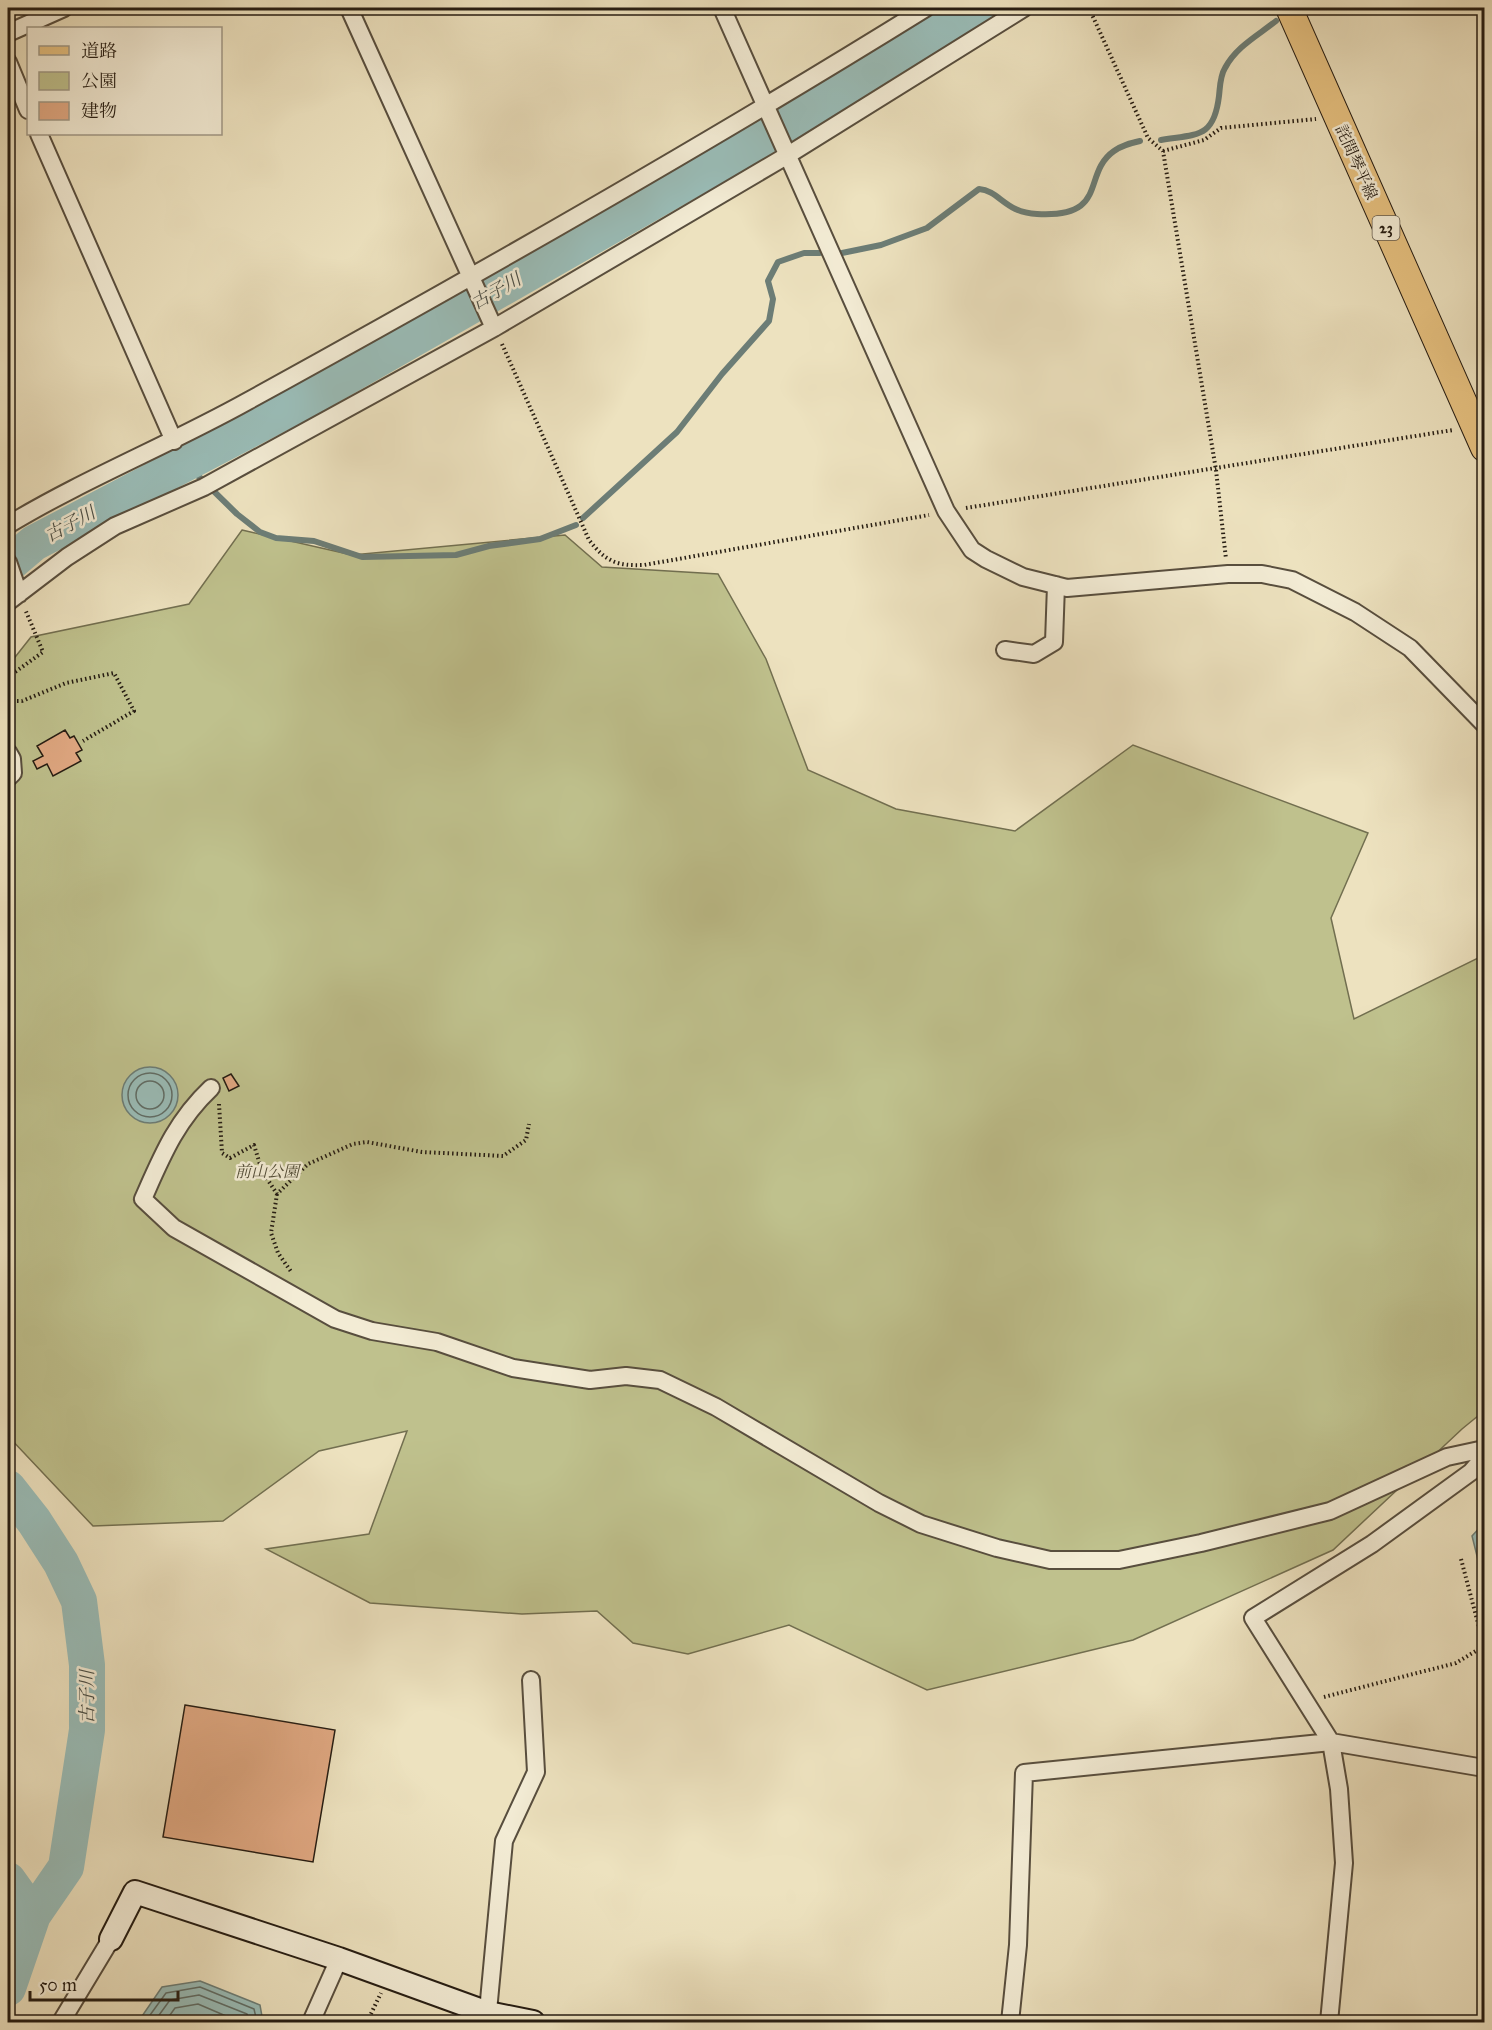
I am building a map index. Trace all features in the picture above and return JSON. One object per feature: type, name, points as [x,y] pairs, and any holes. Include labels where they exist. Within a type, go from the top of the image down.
[{"type":"main road","name":"詫間琴平線","points":[[1289,8],[1480,437]]},
{"type":"street","points":[[8,33],[64,8]]},
{"type":"street","points":[[349,8],[494,328]]},
{"type":"street","points":[[722,8],[946,512],[972,550],[1023,576],[1066,588],[1228,574],[1262,574],[1292,580],[1355,612],[1410,648],[1485,724]]},
{"type":"street","points":[[8,525],[34,509],[174,441],[470,279],[767,107],[926,8]]},
{"type":"street","points":[[8,562],[13,598],[67,557],[115,526],[208,484],[494,328],[1024,8]]},
{"type":"street","points":[[8,62],[27,108]]},
{"type":"street","points":[[39,135],[174,441]]},
{"type":"street","points":[[1005,650],[1034,654],[1054,642],[1056,585]]},
{"type":"street","points":[[8,752],[12,759],[13,773],[8,778]]},
{"type":"street","points":[[211,1088],[189,1108],[171,1138],[143,1199],[174,1228],[238,1266],[335,1319],[372,1331],[437,1342],[513,1368],[549,1375],[591,1380],[626,1376],[660,1380],[716,1407],[879,1503],[921,1524],[997,1548],[1050,1560],[1119,1560],[1330,1510],[1447,1457],[1485,1449]]},
{"type":"street","points":[[1329,2022],[1344,1863],[1339,1790],[1331,1742],[1253,1618],[1372,1544],[1471,1472],[1485,1457]]},
{"type":"street","points":[[488,2018],[504,1841],[536,1772],[531,1680]]},
{"type":"street","points":[[1010,2022],[1018,1945],[1024,1773],[1331,1742],[1485,1768]]},
{"type":"street","points":[[61,2022],[111,1939],[135,1892],[339,1959],[488,2018],[533,2022]]},
{"type":"street","points":[[310,2022],[339,1959]]},
{"type":"path","points":[[1089,8],[1148,138],[1163,151],[1216,470],[1228,574]]},
{"type":"path","points":[[1163,151],[1204,140],[1221,128],[1337,117]]},
{"type":"path","points":[[494,328],[589,540],[597,550],[619,565],[644,565],[946,512],[1216,470],[1480,437]]},
{"type":"path","points":[[8,677],[43,652],[13,598]]},
{"type":"path","points":[[8,701],[22,701],[66,683],[114,673],[134,711],[83,741]]},
{"type":"path","points":[[211,1088],[220,1107],[222,1153],[230,1158],[254,1145],[262,1172],[278,1194]]},
{"type":"path","points":[[294,1277],[278,1253],[271,1233],[278,1194],[308,1164],[352,1144],[368,1142],[422,1152],[503,1156],[526,1140],[529,1124]]},
{"type":"path","points":[[1306,1702],[1456,1664],[1484,1646],[1461,1559]]},
{"type":"path","points":[[367,2022],[388,1977]]},
{"type":"green space","name":"前山公園","points":[[242,530],[352,555],[565,535],[602,567],[718,574],[766,659],[808,770],[896,809],[1015,831],[1133,745],[1368,833],[1331,918],[1354,1019],[1480,957],[1484,959],[1484,1411],[1333,1550],[1133,1640],[927,1690],[789,1625],[688,1654],[633,1643],[597,1611],[522,1614],[370,1603],[266,1549],[369,1534],[407,1431],[319,1451],[223,1521],[93,1526],[8,1436],[8,666],[31,637],[189,604]]},
{"type":"water","points":[[150,1067],[161,1069],[170,1075],[176,1084],[178,1095],[176,1106],[170,1115],[161,1121],[150,1123],[139,1121],[130,1115],[124,1106],[122,1095],[124,1084],[130,1075],[139,1069]]},
{"type":"water","points":[[1484,1523],[1484,1584],[1472,1536]]},
{"type":"water","points":[[200,1981],[260,2005],[263,2022],[138,2022],[162,1987]]},
{"type":"building","points":[[65,730],[70,738],[74,736],[82,750],[76,753],[81,761],[53,776],[47,764],[37,769],[33,761],[43,756],[37,746]]},
{"type":"building","points":[[231,1074],[239,1086],[229,1091],[223,1078]]},
{"type":"building","points":[[185,1705],[335,1730],[313,1862],[163,1837]]},
{"type":"waterway","name":"古子川","points":[[8,565],[34,543],[310,398],[733,156],[979,8]]},
{"type":"waterway","points":[[1161,140],[1194,135],[1208,127],[1217,110],[1220,82],[1225,68],[1248,42],[1276,21]]},
{"type":"waterway","points":[[842,253],[881,245],[927,228],[979,189],[1026,213],[1060,213],[1075,209],[1085,202],[1091,193],[1104,160],[1120,147],[1140,141]]},
{"type":"waterway","points":[[583,518],[677,432],[722,374],[769,321],[773,299],[768,281],[778,262],[804,253],[820,253]]},
{"type":"waterway","points":[[185,463],[237,514],[260,532],[276,538],[314,541],[362,557],[456,555],[489,546],[540,539],[576,525]]},
{"type":"waterway","name":"古子川","points":[[8,1488],[34,1521],[61,1563],[79,1601],[87,1665],[87,1730],[66,1867],[33,1915],[8,1988]]},
{"type":"waterway","points":[[8,1880],[33,1915]]}]
